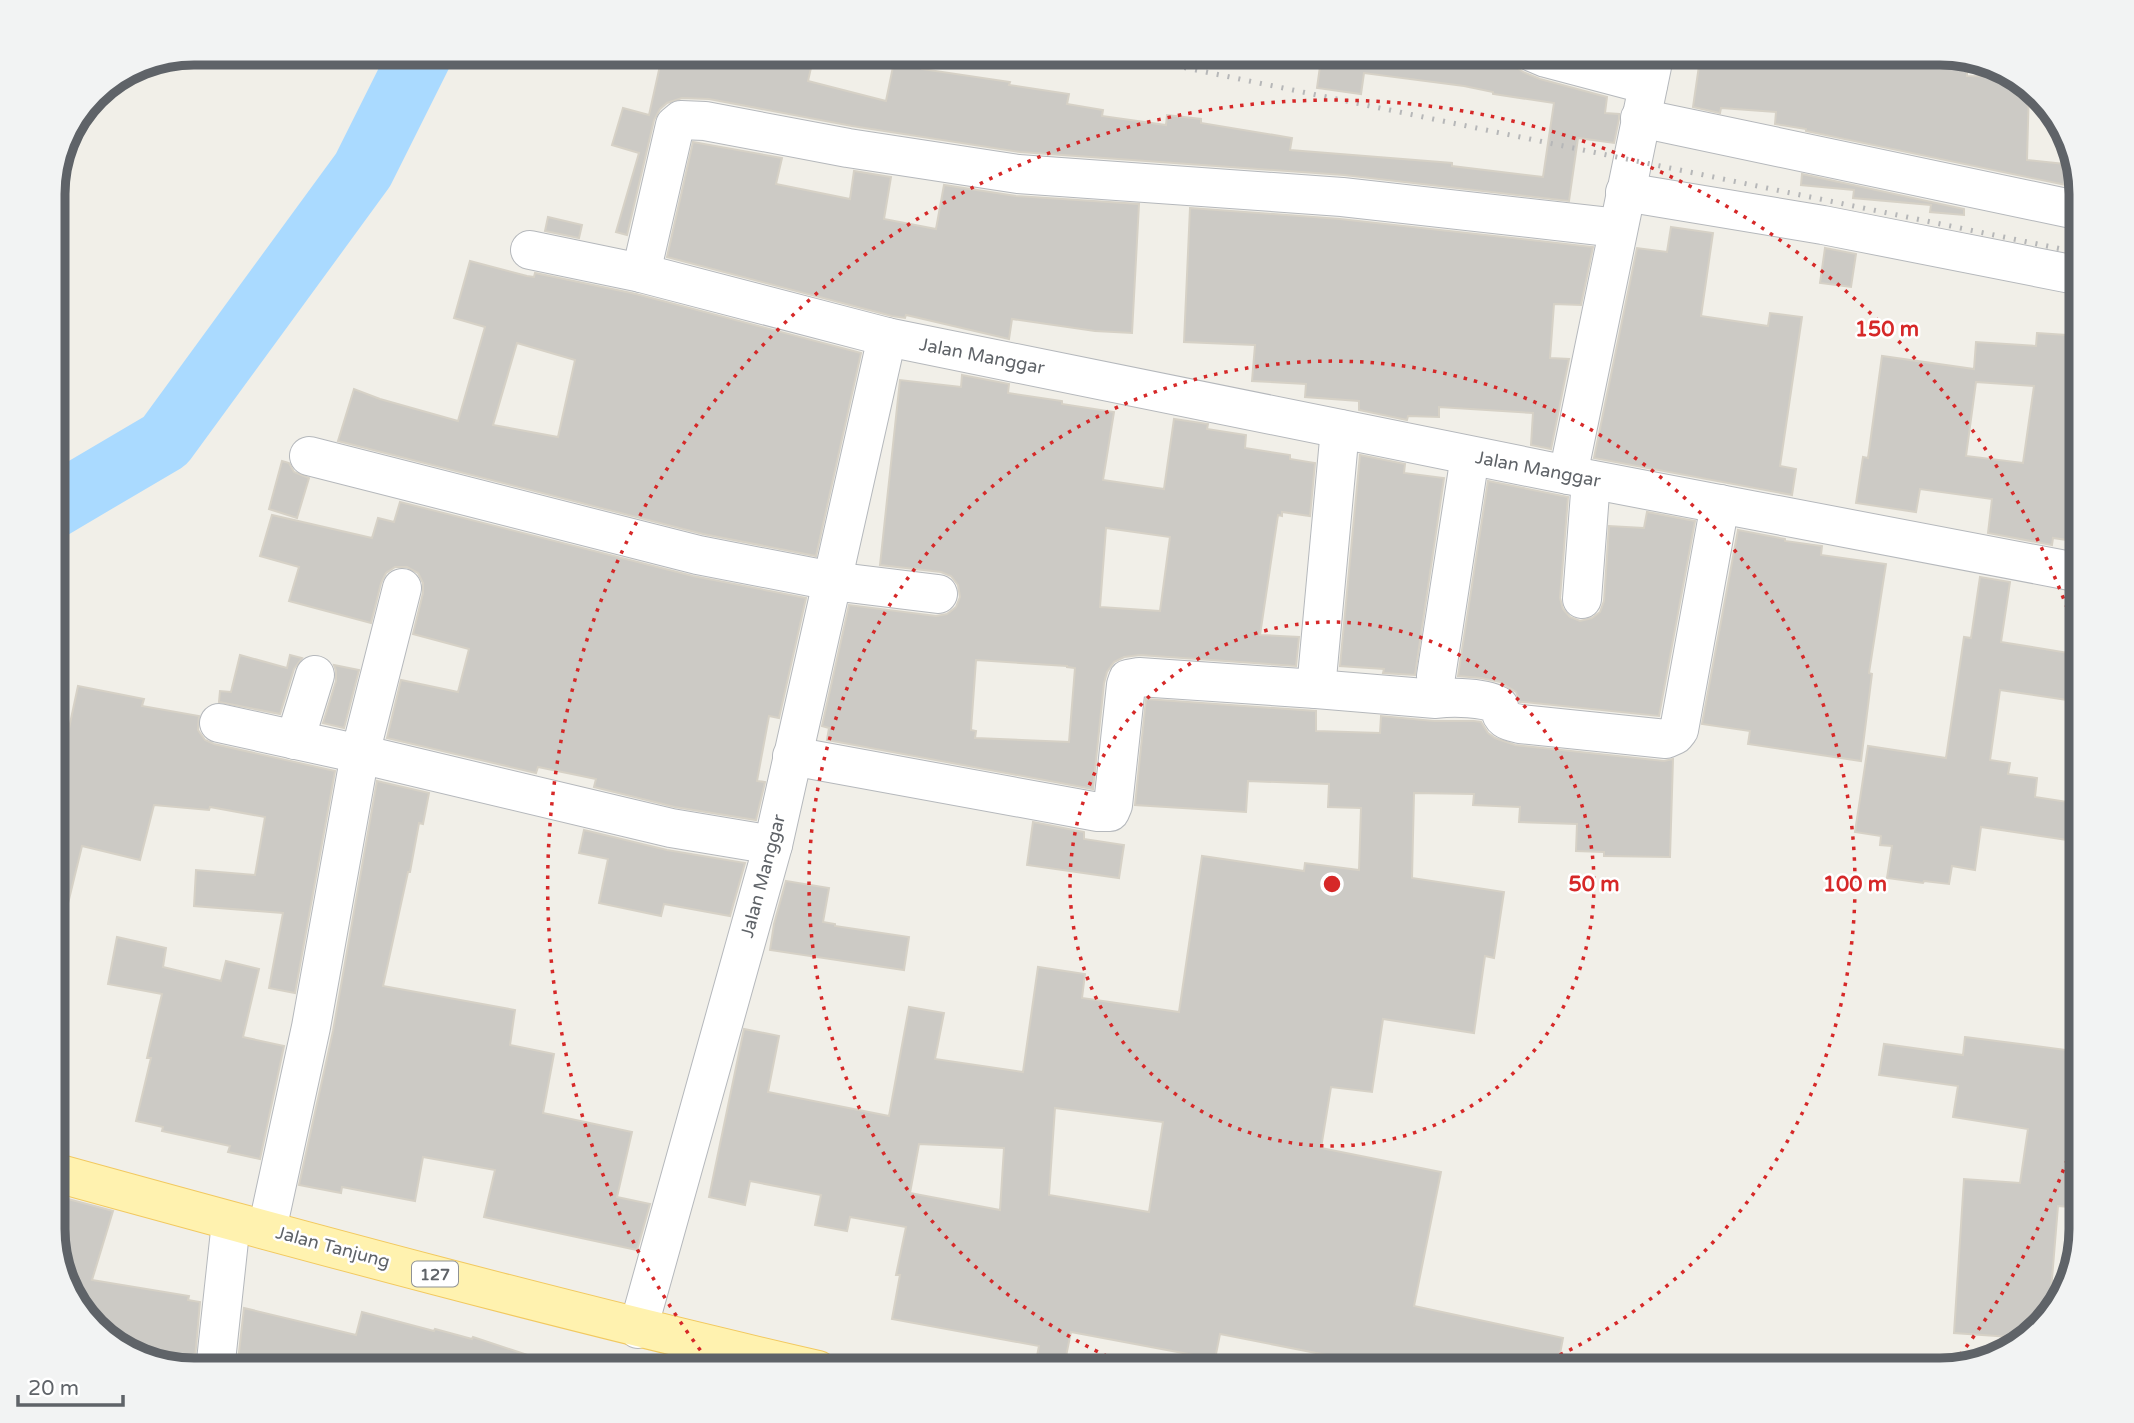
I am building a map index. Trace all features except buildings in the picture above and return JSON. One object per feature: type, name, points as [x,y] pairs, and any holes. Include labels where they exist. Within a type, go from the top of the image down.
[{"type":"main road","name":"Jalan Tanjung","points":[[65,1175],[638,1329],[765,1358]]},
{"type":"street","points":[[1572,65],[2069,208]]},
{"type":"street","points":[[1582,599],[1580,478],[1621,210],[1648,85]]},
{"type":"street","points":[[641,273],[675,125],[681,120],[690,120],[1018,174],[1342,197],[1621,210],[1823,225],[2069,274]]},
{"type":"street","points":[[530,250],[641,273],[887,337]]},
{"type":"street","name":"Jalan Manggar","points":[[638,1329],[773,845],[887,337],[1580,478],[2069,571]]},
{"type":"street","points":[[1316,689],[1340,429]]},
{"type":"street","points":[[309,456],[698,555],[832,581],[938,594]]},
{"type":"street","points":[[1436,676],[1470,456]]},
{"type":"street","points":[[792,756],[1110,812],[1128,679],[1139,677],[1492,702],[1499,706],[1500,715],[1506,721],[1520,724],[1666,739],[1679,730],[1720,504]]},
{"type":"street","points":[[267,1230],[311,1027],[360,754],[402,588]]},
{"type":"street","points":[[295,740],[315,675]]},
{"type":"street","points":[[219,723],[671,828],[773,845]]},
{"type":"street","points":[[216,1358],[231,1222]]},
{"type":"waterway","points":[[65,500],[165,441],[363,170],[416,65]]},
{"type":"railway","points":[[1172,65],[2069,251]]}]
